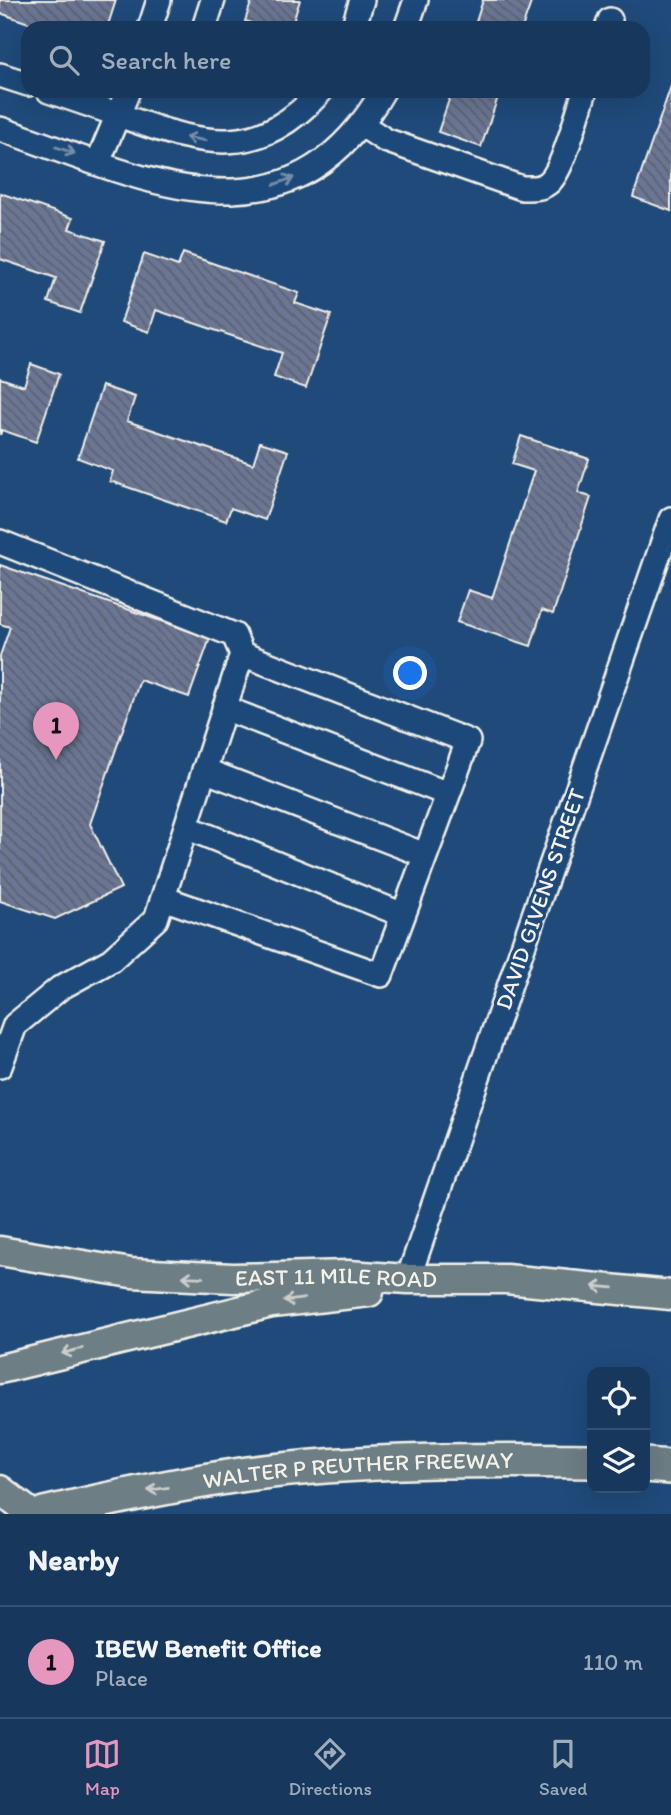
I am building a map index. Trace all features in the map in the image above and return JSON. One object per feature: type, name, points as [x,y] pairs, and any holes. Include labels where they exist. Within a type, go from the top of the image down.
[{"type":"highway","name":"WALTER P REUTHER FREEWAY","points":[[44,1514],[126,1494],[248,1474],[447,1460],[587,1461]]},
{"type":"highway","points":[[650,1465],[671,1467]]},
{"type":"main road","name":"EAST 11 MILE ROAD","points":[[0,1251],[144,1274],[233,1278],[348,1275],[408,1279],[506,1279],[671,1296]]},
{"type":"main road","points":[[0,1369],[272,1303],[374,1291],[408,1279]]},
{"type":"main road","points":[[0,1490],[31,1514]]},
{"type":"street","points":[[152,21],[159,0]]},
{"type":"street","points":[[206,21],[213,0]]},
{"type":"street","points":[[355,21],[362,0]]},
{"type":"street","points":[[0,75],[21,82]]},
{"type":"street","points":[[69,98],[194,140],[240,142],[260,137],[291,120],[314,98]]},
{"type":"street","points":[[98,162],[125,98]]},
{"type":"street","points":[[0,129],[175,187],[227,193],[274,185],[313,168],[339,149],[362,125],[379,98]]},
{"type":"street","points":[[362,125],[384,140],[522,188],[538,189],[551,182],[558,170],[583,98]]},
{"type":"street","name":"DAVID GIVENS STREET","points":[[408,1279],[671,519]]},
{"type":"street","points":[[0,542],[234,635],[242,654],[156,919],[111,960],[60,988],[15,1025],[0,1066]]},
{"type":"street","points":[[163,898],[381,975],[468,741],[242,654]]},
{"type":"street","points":[[224,708],[448,794]]},
{"type":"street","points":[[204,770],[425,855]]},
{"type":"street","points":[[186,827],[403,915]]},
{"type":"building","points":[[0,0],[116,0],[109,21],[23,21],[0,13]]},
{"type":"building","points":[[252,0],[300,0],[293,21],[245,21]]},
{"type":"building","points":[[483,0],[532,0],[524,21],[476,21]]},
{"type":"building","points":[[671,86],[671,211],[633,197]]},
{"type":"building","points":[[450,98],[498,98],[481,147],[438,132]]},
{"type":"building","points":[[0,193],[73,218],[69,229],[105,241],[80,313],[48,302],[56,278],[0,259]]},
{"type":"building","points":[[183,253],[299,293],[295,303],[331,315],[306,388],[274,377],[282,353],[156,310],[149,332],[121,322],[144,254],[178,266]]},
{"type":"building","points":[[31,364],[59,374],[36,442],[2,430],[0,435],[0,378],[24,386]]},
{"type":"building","points":[[102,386],[135,397],[127,421],[253,464],[260,442],[288,451],[265,520],[231,508],[226,521],[110,481],[113,471],[78,458]]},
{"type":"building","points":[[521,436],[589,459],[578,493],[591,497],[553,614],[542,610],[531,646],[457,622],[468,590],[492,598],[534,471],[512,464]]},
{"type":"building","points":[[0,565],[210,638],[189,697],[140,680],[90,824],[121,888],[55,919],[0,901],[0,656],[10,627],[0,624]]},
{"type":"place","name":"IBEW Benefit Office","points":[[56,760]]}]
